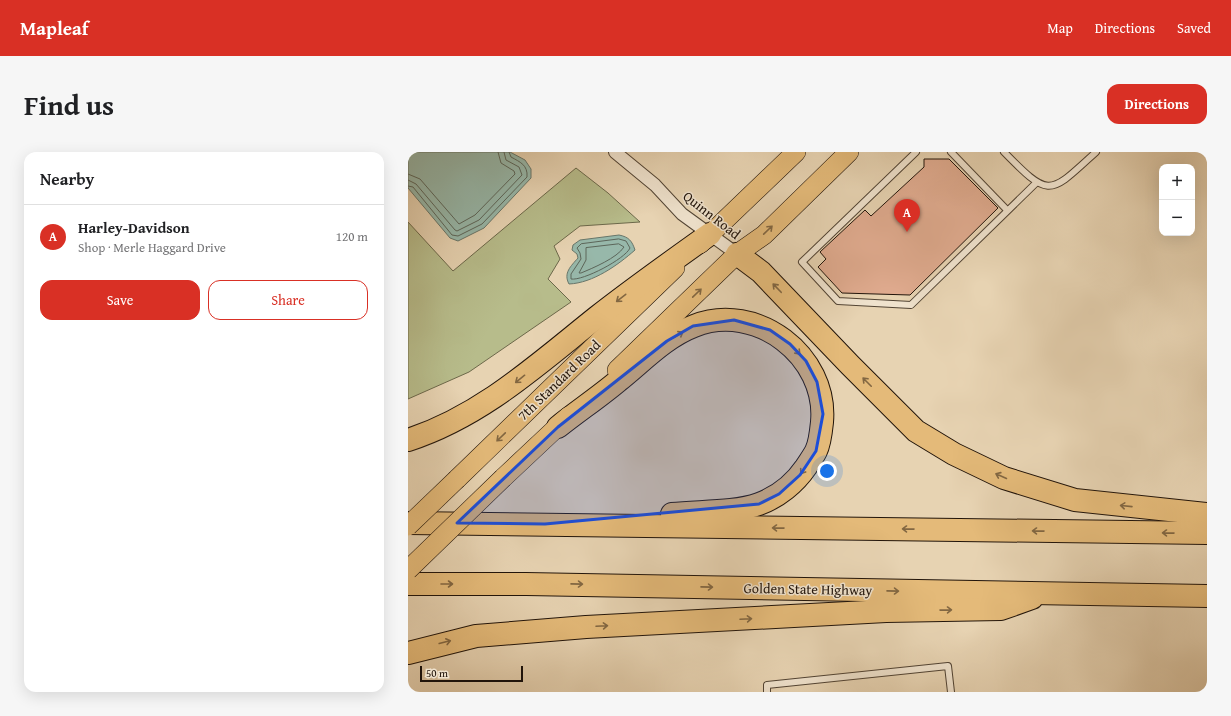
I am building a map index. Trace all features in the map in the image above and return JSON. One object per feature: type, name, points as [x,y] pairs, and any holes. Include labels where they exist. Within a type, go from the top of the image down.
[{"type":"highway","points":[[408,440],[459,419],[499,395],[626,294],[710,234]]},
{"type":"highway","points":[[737,254],[761,272],[916,431],[954,454],[1004,478],[1075,500],[1207,514]]},
{"type":"highway","points":[[545,524],[739,508],[759,504],[779,494],[800,475],[816,451],[821,434],[823,414],[817,382],[806,361],[790,344],[770,330],[745,322],[722,320],[693,326],[667,341],[618,382],[558,427]]},
{"type":"highway","points":[[408,523],[1207,533]]},
{"type":"highway","name":"Golden State Highway","points":[[408,584],[534,584],[1207,596]]},
{"type":"highway","points":[[408,653],[476,636],[586,627],[886,611],[1002,609],[1040,594]]},
{"type":"main road","name":"7th Standard Road","points":[[408,526],[796,152]]},
{"type":"main road","points":[[408,570],[737,254],[764,235],[849,152]]},
{"type":"street","name":"Quinn Road","points":[[615,152],[655,185],[682,214],[737,254]]},
{"type":"lane","points":[[916,152],[802,262],[838,301],[911,305],[1007,210],[1036,184]]},
{"type":"lane","points":[[951,152],[1007,210]]},
{"type":"lane","points":[[1004,152],[1036,184],[1049,187],[1062,183],[1096,152]]},
{"type":"lane","points":[[768,692],[767,685],[948,666],[951,692]]},
{"type":"highlighted area","points":[[734,320],[770,330],[790,344],[806,361],[817,382],[823,414],[816,451],[800,475],[779,494],[759,504],[545,524],[457,523],[558,427],[667,341],[693,326]]},
{"type":"green space","points":[[576,168],[608,193],[640,222],[580,226],[554,246],[560,259],[548,279],[571,302],[469,372],[408,399],[408,222],[453,271]]},
{"type":"water","points":[[408,152],[510,152],[525,160],[531,169],[531,178],[484,228],[458,241],[450,238],[408,188]]},
{"type":"water","points":[[619,235],[630,240],[635,250],[621,262],[596,277],[578,283],[569,284],[567,280],[567,273],[578,258],[577,254],[572,250],[573,245],[580,240]]},
{"type":"building","points":[[924,159],[949,159],[998,208],[910,295],[842,293],[818,267],[826,259],[820,252],[865,210],[871,216],[924,167]]},
{"type":"place","name":"Harley-Davidson","points":[[907,232]]}]
